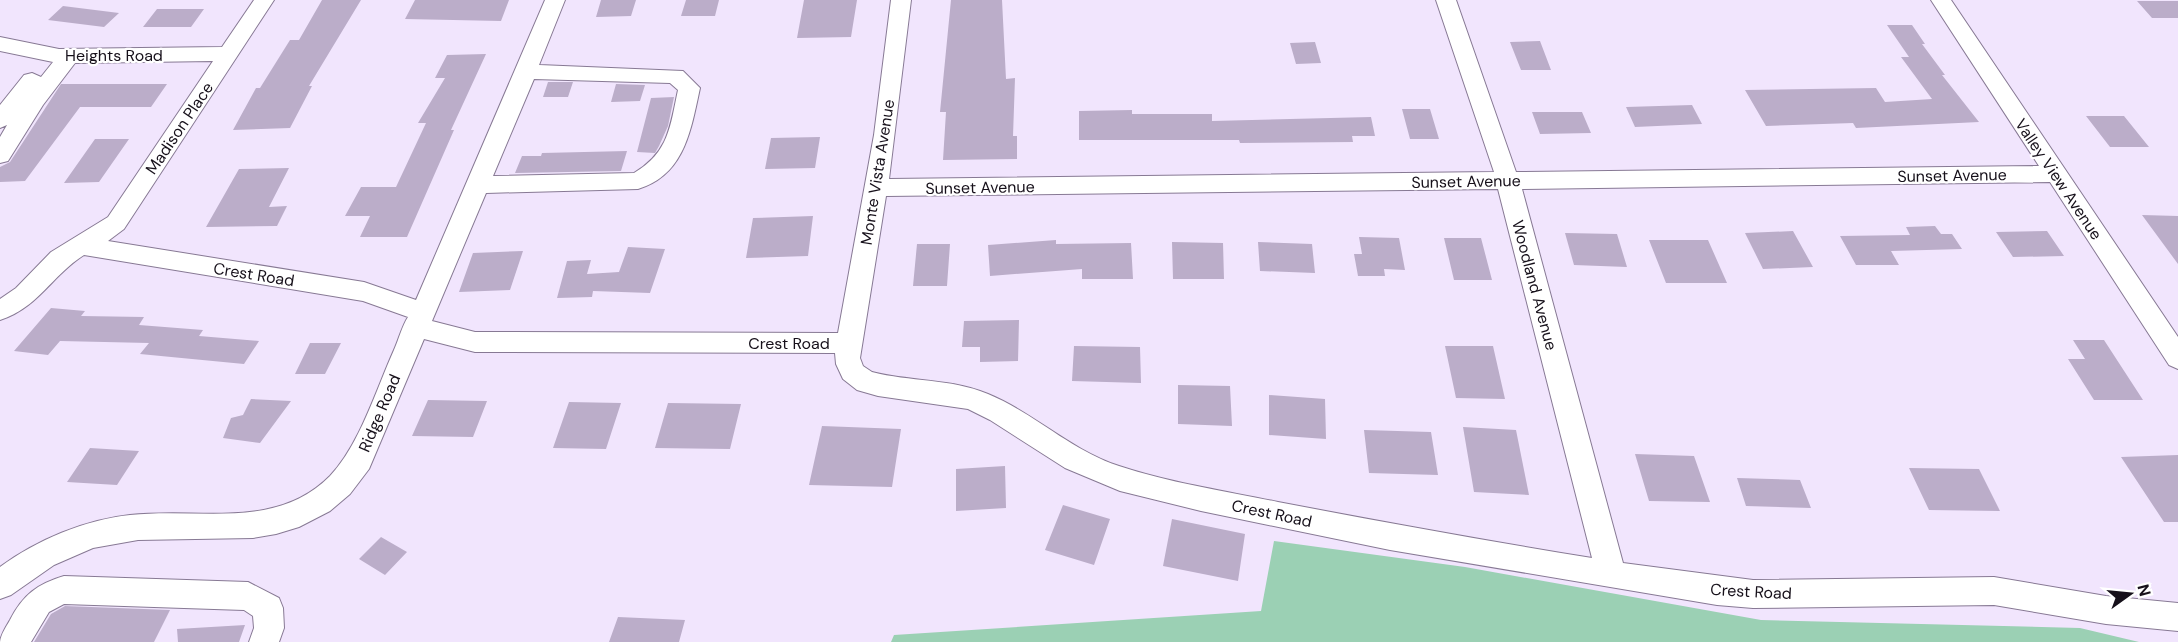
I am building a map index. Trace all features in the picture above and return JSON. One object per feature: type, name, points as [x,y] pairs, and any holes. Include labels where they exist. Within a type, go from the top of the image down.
[{"type":"street","name":"Madison Place","points":[[0,310],[20,300],[61,258],[105,233],[116,223],[264,0]]},
{"type":"street","name":"Ridge Road","points":[[0,585],[43,555],[102,532],[130,527],[259,526],[275,523],[301,513],[326,498],[346,479],[359,461],[555,0]]},
{"type":"street","name":"Monte Vista Avenue","points":[[849,343],[876,188],[901,0]]},
{"type":"street","name":"Woodland Avenue","points":[[1446,0],[1508,180],[1611,575]]},
{"type":"street","name":"Valley View Avenue","points":[[1941,0],[2178,358]]},
{"type":"street","name":"Heights Road","points":[[0,44],[62,55],[229,54]]},
{"type":"street","points":[[0,120],[62,55]]},
{"type":"street","points":[[0,155],[62,55]]},
{"type":"street","points":[[477,185],[638,181],[665,163],[673,153],[689,88],[675,76],[526,72]]},
{"type":"street","name":"Sunset Avenue","points":[[876,188],[2056,174]]},
{"type":"street","name":"Crest Road","points":[[83,246],[364,292],[418,320],[475,342],[849,343],[847,358],[850,368],[858,378],[871,384],[939,390],[987,404],[1080,462],[1117,478],[1157,489],[1358,531],[1717,591],[1753,594],[1994,591],[2106,610],[2178,617]]},
{"type":"street","points":[[14,642],[37,603],[47,593],[64,590],[248,597],[268,608],[268,628],[264,642]]},
{"type":"green space","points":[[1274,541],[1465,567],[1761,620],[2080,628],[2139,642],[891,642],[894,635],[1261,611]]},
{"type":"building","points":[[322,0],[361,0],[309,86],[312,86],[290,128],[233,130],[256,88],[260,88],[290,40],[299,40]]},
{"type":"building","points":[[415,0],[509,0],[501,21],[405,19]]},
{"type":"building","points":[[601,0],[636,0],[631,16],[596,17]]},
{"type":"building","points":[[686,0],[719,0],[715,16],[681,16]]},
{"type":"building","points":[[804,0],[857,0],[851,37],[797,38]]},
{"type":"building","points":[[951,0],[1002,0],[1006,79],[1015,78],[1013,136],[1017,136],[1017,159],[943,160],[946,112],[940,112]]},
{"type":"building","points":[[2137,1],[2178,1],[2178,18],[2152,18]]},
{"type":"building","points":[[63,6],[119,13],[104,27],[48,20]]},
{"type":"building","points":[[157,9],[204,9],[191,27],[143,27]]},
{"type":"building","points":[[1887,25],[1912,25],[1925,44],[1922,44],[1945,75],[1942,75],[1979,122],[1856,128],[1853,123],[1766,126],[1745,90],[1876,88],[1885,102],[1932,99],[1901,57],[1909,57]]},
{"type":"building","points":[[1540,41],[1551,70],[1521,70],[1510,42]]},
{"type":"building","points":[[1315,42],[1321,63],[1296,64],[1290,43]]},
{"type":"building","points":[[486,54],[451,130],[454,130],[407,237],[360,237],[370,216],[345,216],[361,187],[396,187],[426,123],[418,123],[445,78],[435,78],[447,55]]},
{"type":"building","points":[[548,82],[573,82],[568,97],[543,97]]},
{"type":"building","points":[[61,84],[167,84],[151,107],[80,107],[25,181],[0,182],[0,167],[10,162]]},
{"type":"building","points":[[616,84],[645,85],[640,101],[611,102]]},
{"type":"building","points":[[674,97],[668,126],[655,153],[637,152],[651,98]]},
{"type":"building","points":[[1692,105],[1702,124],[1635,127],[1626,107]]},
{"type":"building","points":[[1402,109],[1430,109],[1439,139],[1410,139]]},
{"type":"building","points":[[1132,110],[1132,114],[1212,114],[1212,121],[1371,117],[1375,136],[1352,136],[1353,142],[1240,143],[1239,140],[1079,140],[1079,111]]},
{"type":"building","points":[[1532,112],[1582,112],[1591,133],[1540,134]]},
{"type":"building","points":[[2086,116],[2124,116],[2149,147],[2110,147]]},
{"type":"building","points":[[820,137],[815,168],[765,169],[771,138]]},
{"type":"building","points":[[95,139],[129,139],[99,182],[64,183]]},
{"type":"building","points":[[627,151],[621,171],[515,173],[522,156],[541,156],[542,153]]},
{"type":"building","points":[[289,168],[269,207],[287,206],[277,226],[206,227],[239,169]]},
{"type":"building","points":[[2142,215],[2178,216],[2178,264]]},
{"type":"building","points":[[813,216],[808,256],[746,258],[753,218]]},
{"type":"building","points":[[1935,226],[1941,234],[1952,234],[1962,249],[1891,251],[1899,265],[1856,265],[1840,236],[1910,235],[1906,227]]},
{"type":"building","points":[[1793,231],[1813,267],[1763,269],[1745,233]]},
{"type":"building","points":[[2047,231],[2064,256],[2013,257],[1996,232]]},
{"type":"building","points":[[1565,233],[1617,234],[1627,267],[1574,265]]},
{"type":"building","points":[[1359,237],[1399,238],[1405,270],[1384,269],[1385,276],[1358,276],[1354,254],[1362,254]]},
{"type":"building","points":[[1444,238],[1481,238],[1492,280],[1454,280]]},
{"type":"building","points":[[1056,240],[1056,244],[1131,243],[1133,279],[1082,279],[1082,269],[990,276],[988,245]]},
{"type":"building","points":[[1649,240],[1708,240],[1727,283],[1666,283]]},
{"type":"building","points":[[1172,242],[1223,243],[1224,279],[1173,279]]},
{"type":"building","points":[[1258,242],[1312,244],[1315,273],[1260,271]]},
{"type":"building","points":[[917,244],[950,244],[947,286],[913,286]]},
{"type":"building","points":[[628,247],[665,249],[650,293],[593,291],[592,297],[557,298],[567,261],[591,260],[587,274],[619,272]]},
{"type":"building","points":[[523,251],[510,290],[459,292],[473,253]]},
{"type":"building","points":[[51,308],[85,311],[81,316],[144,317],[139,325],[203,330],[199,336],[259,341],[244,364],[140,354],[149,343],[60,341],[48,355],[14,351]]},
{"type":"building","points":[[1019,320],[1018,361],[980,362],[980,347],[962,347],[964,321]]},
{"type":"building","points":[[2073,340],[2104,340],[2143,400],[2094,400],[2068,359],[2085,359]]},
{"type":"building","points":[[310,343],[341,343],[325,374],[295,374]]},
{"type":"building","points":[[1074,346],[1140,347],[1141,383],[1072,381]]},
{"type":"building","points":[[1445,346],[1493,346],[1505,399],[1456,398]]},
{"type":"building","points":[[1178,385],[1230,386],[1232,426],[1178,424]]},
{"type":"building","points":[[1269,395],[1325,399],[1326,439],[1269,435]]},
{"type":"building","points":[[251,399],[291,401],[260,443],[223,438],[231,418],[243,415]]},
{"type":"building","points":[[428,400],[487,401],[473,437],[412,436]]},
{"type":"building","points":[[569,402],[621,403],[606,449],[553,448]]},
{"type":"building","points":[[668,403],[741,404],[730,449],[655,448]]},
{"type":"building","points":[[822,426],[901,429],[892,487],[809,485]]},
{"type":"building","points":[[1463,427],[1516,430],[1529,495],[1474,492]]},
{"type":"building","points":[[1364,430],[1431,432],[1438,475],[1369,473]]},
{"type":"building","points":[[90,448],[139,451],[117,485],[67,482]]},
{"type":"building","points":[[1635,454],[1694,456],[1710,502],[1649,501]]},
{"type":"building","points":[[2178,455],[2178,522],[2164,522],[2121,457]]},
{"type":"building","points":[[1005,466],[1006,508],[956,511],[956,469]]},
{"type":"building","points":[[1909,468],[1979,469],[2000,511],[1929,510]]},
{"type":"building","points":[[1737,478],[1800,480],[1811,508],[1746,506]]},
{"type":"building","points":[[1063,505],[1110,519],[1094,565],[1045,550]]},
{"type":"building","points":[[1172,519],[1245,534],[1238,581],[1163,566]]},
{"type":"building","points":[[381,537],[407,552],[385,575],[359,559]]},
{"type":"building","points":[[65,606],[170,610],[154,642],[34,642],[51,614]]},
{"type":"building","points":[[618,617],[685,620],[679,642],[609,642]]},
{"type":"building","points":[[245,625],[239,642],[178,642],[177,629]]}]
